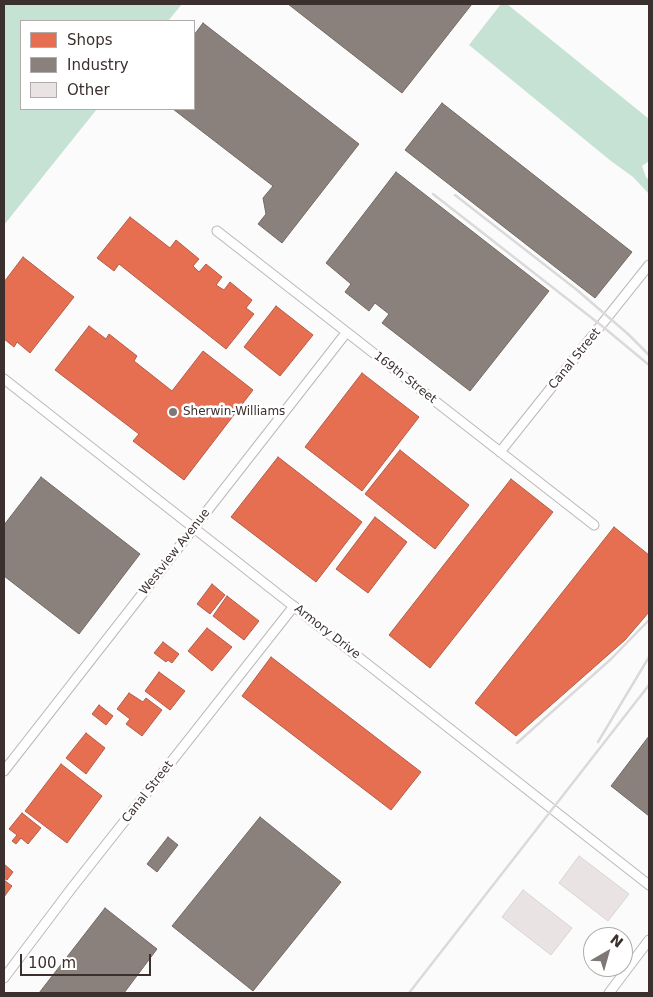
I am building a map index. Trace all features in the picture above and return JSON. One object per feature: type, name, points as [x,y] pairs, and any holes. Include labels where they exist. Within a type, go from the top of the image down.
[{"type":"street","name":"169th Street","points":[[217,231],[594,525]]},
{"type":"street","name":"Canal Street","points":[[500,452],[649,265]]},
{"type":"street","name":"Westview Avenue","points":[[4,771],[346,333]]},
{"type":"street","name":"Armory Drive","points":[[4,379],[649,885]]},
{"type":"street","name":"Canal Street","points":[[4,978],[294,606]]},
{"type":"street","points":[[608,993],[649,940]]},
{"type":"green space","points":[[4,4],[182,4],[169,20],[20,20],[20,110],[96,110],[4,225]]},
{"type":"green space","points":[[501,4],[507,4],[649,119],[649,161],[642,166],[649,180],[649,194],[633,177],[469,45]]},
{"type":"building: Shops","points":[[130,217],[170,248],[176,240],[199,259],[193,266],[199,272],[206,264],[222,277],[216,285],[224,290],[230,282],[252,300],[246,308],[254,314],[226,349],[119,264],[114,271],[97,258]]},
{"type":"building: Shops","points":[[23,257],[74,297],[30,353],[17,342],[14,347],[4,339],[4,282]]},
{"type":"building: Shops","points":[[276,306],[313,335],[280,376],[244,347]]},
{"type":"building: Shops","name":"Sherwin-Williams","points":[[89,326],[106,339],[109,334],[137,356],[134,361],[172,391],[203,351],[253,390],[184,480],[133,441],[139,434],[55,370]]},
{"type":"building: Shops","points":[[362,373],[419,417],[362,491],[305,447]]},
{"type":"building: Shops","points":[[400,450],[469,505],[435,549],[365,494]]},
{"type":"building: Shops","points":[[278,457],[362,522],[316,582],[231,517]]},
{"type":"building: Shops","points":[[511,479],[553,512],[430,668],[389,635]]},
{"type":"building: Shops","points":[[375,517],[407,542],[368,593],[336,569]]},
{"type":"building: Shops","points":[[614,527],[649,555],[649,612],[625,640],[516,736],[475,703]]},
{"type":"building: Shops","points":[[212,584],[225,595],[210,614],[197,604]]},
{"type":"building: Shops","points":[[227,596],[259,621],[244,640],[213,616]]},
{"type":"building: Shops","points":[[207,628],[232,647],[212,671],[188,651]]},
{"type":"building: Shops","points":[[163,642],[179,654],[172,663],[168,660],[166,662],[154,653]]},
{"type":"building: Shops","points":[[271,657],[421,772],[391,810],[242,696]]},
{"type":"building: Shops","points":[[159,672],[185,691],[170,710],[145,691]]},
{"type":"building: Shops","points":[[129,693],[143,702],[146,698],[162,710],[142,736],[126,724],[130,719],[117,709]]},
{"type":"building: Shops","points":[[99,705],[113,716],[106,725],[92,714]]},
{"type":"building: Shops","points":[[86,733],[105,748],[86,774],[66,758]]},
{"type":"building: Shops","points":[[61,764],[102,796],[67,843],[25,811]]},
{"type":"building: Shops","points":[[22,813],[41,828],[28,844],[21,838],[16,844],[12,841],[17,835],[9,829]]},
{"type":"building: Shops","points":[[4,864],[13,872],[7,880],[4,878]]},
{"type":"building: Shops","points":[[4,880],[12,886],[4,897]]},
{"type":"building: Industry","points":[[288,4],[472,4],[402,93]]},
{"type":"building: Industry","points":[[203,23],[359,144],[282,243],[258,224],[266,214],[263,198],[273,186],[174,110],[195,110],[195,34]]},
{"type":"building: Industry","points":[[442,103],[632,252],[595,298],[405,150]]},
{"type":"building: Industry","points":[[396,172],[549,291],[470,391],[382,323],[389,314],[375,303],[369,311],[345,292],[351,284],[326,263]]},
{"type":"building: Industry","points":[[41,477],[140,554],[79,634],[4,576],[4,525]]},
{"type":"building: Industry","points":[[649,736],[649,816],[611,786]]},
{"type":"building: Industry","points":[[260,817],[341,882],[253,991],[172,926]]},
{"type":"building: Industry","points":[[168,837],[178,845],[157,872],[147,864]]},
{"type":"building: Industry","points":[[105,908],[157,949],[124,993],[39,993]]},
{"type":"building: Other","points":[[579,856],[629,894],[608,921],[559,883]]},
{"type":"building: Other","points":[[523,890],[572,928],[551,955],[502,917]]},
{"type":"railway","points":[[433,194],[649,365]]},
{"type":"railway","points":[[455,195],[577,290],[628,334],[649,355]]},
{"type":"railway","points":[[517,743],[611,659],[649,620]]},
{"type":"railway","points":[[598,742],[649,657]]},
{"type":"railway","points":[[409,993],[649,685]]},
{"type":"place","name":"Sherwin-Williams","points":[[173,412]]}]
